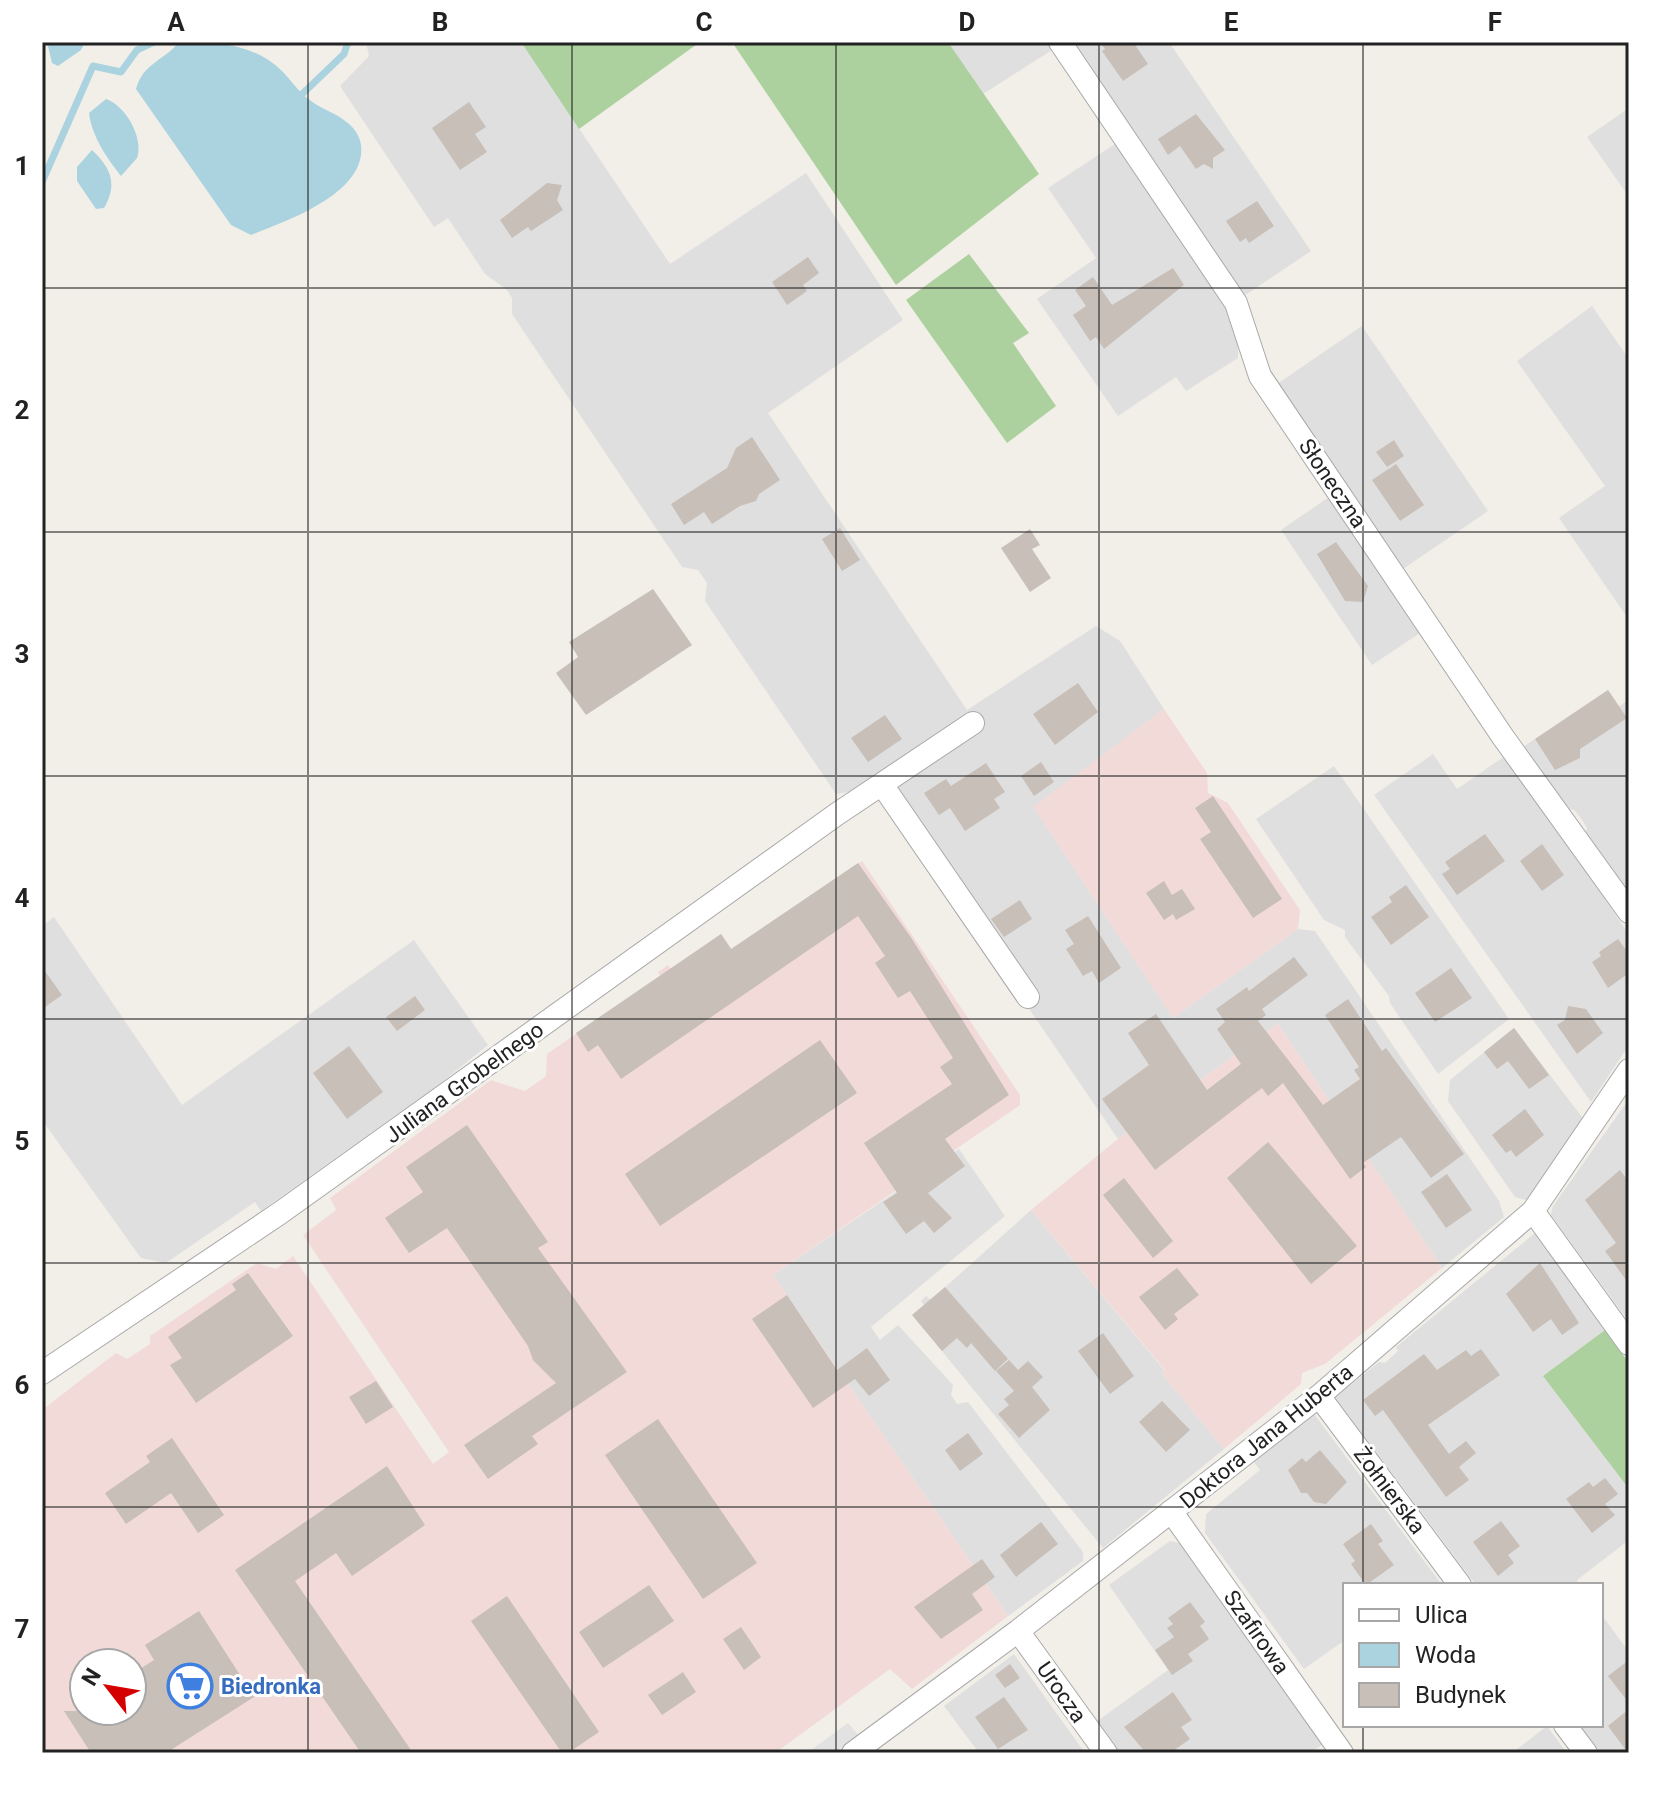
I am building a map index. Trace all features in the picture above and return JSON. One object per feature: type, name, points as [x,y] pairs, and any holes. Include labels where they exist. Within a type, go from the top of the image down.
[{"type":"street","name":"Słoneczna","points":[[1060,42],[1236,303],[1260,376],[1503,737],[1629,912]]},
{"type":"street","name":"Juliana Grobelnego","points":[[42,1373],[280,1213],[837,814],[973,723]]},
{"type":"street","points":[[883,786],[1028,997]]},
{"type":"street","name":"Doktora Jana Huberta","points":[[853,1753],[1018,1631],[1319,1396],[1533,1211],[1629,1070]]},
{"type":"street","points":[[1533,1211],[1629,1344]]},
{"type":"street","name":"Żołnierska","points":[[1319,1396],[1459,1583]]},
{"type":"street","name":"Szafirowa","points":[[1171,1511],[1342,1753]]},
{"type":"street","name":"Urocza","points":[[1018,1631],[1106,1753]]},
{"type":"street","points":[[1566,1727],[1586,1753]]},
{"type":"shaded area","points":[[366,42],[521,42],[670,264],[806,173],[903,320],[768,413],[967,710],[1096,626],[1120,641],[1164,709],[1034,808],[1173,1018],[1298,929],[1315,931],[1499,1201],[1504,1217],[1442,1268],[1278,1024],[1118,1139],[1023,1000],[893,791],[979,727],[859,790],[836,794],[705,601],[707,583],[698,570],[682,567],[512,314],[512,298],[507,290],[485,274],[448,218],[434,227],[340,86],[369,56]]},
{"type":"shaded area","points":[[948,42],[1046,42],[1052,50],[983,94]]},
{"type":"shaded area","points":[[1071,42],[1169,42],[1311,251],[1244,296]]},
{"type":"shaded area","points":[[1629,108],[1629,197],[1587,137]]},
{"type":"shaded area","points":[[1115,144],[1238,324],[1238,358],[1186,391],[1176,377],[1118,416],[1037,299],[1096,258],[1048,188]]},
{"type":"shaded area","points":[[1592,306],[1629,359],[1629,620],[1559,518],[1605,486],[1517,361]]},
{"type":"shaded area","points":[[1362,326],[1488,511],[1403,569],[1277,384]]},
{"type":"shaded area","points":[[1332,495],[1423,631],[1372,665],[1281,530]]},
{"type":"shaded area","points":[[1608,690],[1619,706],[1629,700],[1629,904],[1584,838],[1587,828],[1581,818],[1574,810],[1563,807],[1523,747]]},
{"type":"shaded area","points":[[1164,709],[1207,773],[1208,793],[1228,803],[1300,910],[1298,929],[1173,1018],[1033,807]]},
{"type":"shaded area","points":[[1433,754],[1457,789],[1508,754],[1629,935],[1629,1045],[1591,1102],[1374,795]]},
{"type":"shaded area","points":[[1334,766],[1509,1019],[1438,1074],[1390,1003],[1389,996],[1345,937],[1345,930],[1324,920],[1256,819]]},
{"type":"shaded area","points":[[862,861],[1020,1095],[1020,1105],[773,1275],[1008,1616],[912,1689],[890,1669],[775,1753],[42,1753],[42,1410],[116,1353],[127,1359],[150,1344],[150,1336],[257,1263],[276,1269],[293,1256],[433,1464],[449,1452],[303,1235],[336,1210],[330,1198],[491,1080],[525,1091],[546,1076],[547,1054],[660,976],[658,972],[668,965],[671,969],[721,934],[732,949]]},
{"type":"shaded area","points":[[54,917],[182,1105],[414,940],[488,1045],[438,1085],[261,1211],[255,1202],[166,1263],[141,1258],[42,1120],[42,926]]},
{"type":"shaded area","points":[[1278,1024],[1442,1268],[1325,1364],[1302,1373],[1301,1384],[1224,1449],[1162,1374],[1165,1370],[1031,1210],[1118,1139]]},
{"type":"shaded area","points":[[1514,1028],[1585,1121],[1526,1200],[1515,1197],[1448,1101],[1450,1080]]},
{"type":"shaded area","points":[[1629,1099],[1629,1322],[1551,1215],[1553,1206]]},
{"type":"shaded area","points":[[959,1149],[1005,1216],[871,1327],[880,1340],[898,1325],[953,1385],[951,1395],[957,1404],[968,1402],[1083,1552],[1083,1561],[1008,1616],[773,1275]]},
{"type":"shaded area","points":[[1031,1210],[1165,1371],[1162,1374],[1224,1449],[1103,1548],[914,1317],[924,1305],[921,1301],[926,1296],[931,1300]]},
{"type":"shaded area","points":[[1535,1233],[1605,1330],[1544,1376],[1629,1489],[1629,1540],[1577,1580],[1579,1583],[1474,1583],[1335,1397],[1379,1362],[1385,1363],[1398,1351],[1396,1347]]},
{"type":"shaded area","points":[[1314,1414],[1441,1583],[1343,1583],[1343,1641],[1304,1669],[1205,1533],[1206,1514],[1260,1470],[1254,1462]]},
{"type":"shaded area","points":[[1170,1541],[1179,1543],[1323,1744],[1310,1753],[1119,1753],[1096,1722],[1168,1670],[1109,1585]]},
{"type":"shaded area","points":[[1603,1617],[1629,1652],[1629,1753],[1601,1753],[1582,1727],[1603,1727]]},
{"type":"shaded area","points":[[1014,1654],[1085,1753],[979,1753],[944,1706]]},
{"type":"shaded area","points":[[848,1723],[858,1735],[834,1753],[813,1753],[811,1750]]},
{"type":"shaded area","points":[[1548,1727],[1567,1753],[1512,1753]]},
{"type":"green space","points":[[521,42],[700,42],[579,129]]},
{"type":"green space","points":[[732,42],[948,42],[1039,174],[896,285]]},
{"type":"green space","points":[[969,254],[1029,333],[1013,343],[1056,406],[1007,443],[906,300]]},
{"type":"green space","points":[[1605,1330],[1629,1363],[1629,1489],[1543,1376]]},
{"type":"water","points":[[47,42],[85,42],[81,50],[58,66],[52,63]]},
{"type":"water","points":[[179,42],[234,46],[271,62],[307,98],[344,120],[355,131],[361,145],[359,162],[351,177],[322,203],[251,235],[231,225],[136,89],[144,73]]},
{"type":"water","points":[[106,99],[126,115],[138,141],[137,158],[121,176],[101,147],[89,113]]},
{"type":"water","points":[[92,150],[104,163],[110,177],[111,191],[104,208],[96,209],[77,181],[77,167]]},
{"type":"building","points":[[1100,42],[1133,42],[1148,64],[1123,81],[1102,51],[1105,49]]},
{"type":"building","points":[[469,102],[486,127],[475,134],[487,152],[460,170],[432,128]]},
{"type":"building","points":[[1196,114],[1225,150],[1213,158],[1213,169],[1204,164],[1196,169],[1180,146],[1168,155],[1158,139]]},
{"type":"building","points":[[547,183],[562,185],[557,200],[563,210],[531,231],[528,227],[512,238],[500,220]]},
{"type":"building","points":[[1257,201],[1274,226],[1249,243],[1246,238],[1240,242],[1226,221]]},
{"type":"building","points":[[808,257],[819,273],[803,285],[807,291],[787,305],[772,282]]},
{"type":"building","points":[[1173,268],[1184,285],[1104,349],[1096,337],[1090,341],[1073,315],[1086,306],[1075,290],[1093,277],[1112,305]]},
{"type":"building","points":[[752,437],[780,480],[759,494],[756,501],[740,506],[712,524],[704,512],[684,525],[671,504],[727,468],[736,448]]},
{"type":"building","points":[[1394,440],[1404,456],[1387,467],[1376,452]]},
{"type":"building","points":[[1396,464],[1424,505],[1400,521],[1372,480]]},
{"type":"building","points":[[840,528],[860,560],[842,571],[822,539]]},
{"type":"building","points":[[1030,529],[1040,545],[1032,549],[1051,578],[1030,592],[1001,548]]},
{"type":"building","points":[[1336,542],[1368,586],[1363,602],[1345,601],[1317,554]]},
{"type":"building","points":[[653,589],[692,645],[586,715],[556,673],[578,657],[569,642]]},
{"type":"building","points":[[1078,683],[1098,712],[1055,745],[1033,714]]},
{"type":"building","points":[[1608,690],[1627,718],[1580,749],[1580,758],[1555,770],[1535,739]]},
{"type":"building","points":[[885,715],[902,739],[868,762],[851,738]]},
{"type":"building","points":[[1041,762],[1054,782],[1034,796],[1021,776]]},
{"type":"building","points":[[986,763],[1005,792],[994,799],[1000,808],[965,831],[950,808],[939,815],[924,793],[946,779],[951,786]]},
{"type":"building","points":[[1213,796],[1282,899],[1253,918],[1200,839],[1211,832],[1195,808]]},
{"type":"building","points":[[1485,834],[1505,861],[1457,895],[1442,874],[1450,869],[1445,862]]},
{"type":"building","points":[[1542,844],[1564,875],[1542,891],[1520,861]]},
{"type":"building","points":[[858,863],[912,939],[1009,1095],[945,1139],[965,1166],[928,1193],[952,1218],[934,1233],[924,1221],[906,1234],[883,1202],[897,1193],[864,1143],[952,1084],[940,1067],[953,1058],[910,991],[898,998],[875,963],[885,956],[858,916],[621,1079],[598,1045],[588,1052],[576,1033],[721,934],[731,949]]},
{"type":"building","points":[[1164,881],[1172,895],[1182,889],[1195,909],[1176,920],[1173,914],[1164,920],[1146,893]]},
{"type":"building","points":[[1406,885],[1429,917],[1391,945],[1371,917],[1392,902],[1389,897]]},
{"type":"building","points":[[1020,900],[1032,919],[1004,937],[991,919]]},
{"type":"building","points":[[1088,916],[1121,968],[1099,983],[1092,971],[1083,976],[1066,949],[1074,944],[1065,930]]},
{"type":"building","points":[[1618,939],[1629,954],[1629,973],[1608,988],[1592,962],[1601,956],[1599,952]]},
{"type":"building","points":[[1294,957],[1308,975],[1262,1009],[1266,1015],[1258,1021],[1323,1105],[1360,1079],[1354,1070],[1359,1067],[1325,1015],[1348,999],[1382,1051],[1386,1048],[1464,1154],[1431,1178],[1401,1137],[1363,1163],[1366,1167],[1350,1179],[1283,1083],[1268,1096],[1262,1088],[1155,1170],[1102,1099],[1149,1065],[1128,1033],[1156,1014],[1207,1090],[1241,1064],[1217,1029],[1225,1022],[1216,1009],[1247,987],[1249,991]]},
{"type":"building","points":[[42,967],[62,995],[42,1009]]},
{"type":"building","points":[[1451,968],[1472,998],[1435,1022],[1415,993]]},
{"type":"building","points":[[415,996],[425,1010],[397,1031],[386,1017]]},
{"type":"building","points":[[1568,1006],[1586,1009],[1603,1033],[1577,1054],[1557,1025],[1565,1020]]},
{"type":"building","points":[[1514,1028],[1549,1075],[1529,1089],[1508,1061],[1497,1069],[1484,1052]]},
{"type":"building","points":[[820,1040],[857,1093],[660,1226],[625,1174]]},
{"type":"building","points":[[349,1046],[383,1092],[347,1119],[313,1073]]},
{"type":"building","points":[[1525,1109],[1544,1135],[1516,1157],[1511,1150],[1506,1153],[1492,1135]]},
{"type":"building","points":[[467,1125],[548,1242],[538,1248],[627,1372],[532,1436],[538,1444],[488,1479],[464,1445],[556,1383],[533,1360],[528,1346],[447,1228],[409,1253],[385,1218],[423,1192],[406,1167]]},
{"type":"building","points":[[1268,1142],[1357,1246],[1311,1284],[1227,1178]]},
{"type":"building","points":[[1620,1170],[1629,1182],[1629,1284],[1605,1251],[1616,1243],[1585,1200]]},
{"type":"building","points":[[1447,1174],[1472,1210],[1446,1228],[1421,1192]]},
{"type":"building","points":[[1124,1178],[1173,1241],[1153,1258],[1103,1195]]},
{"type":"building","points":[[1540,1263],[1579,1323],[1562,1335],[1551,1319],[1533,1332],[1506,1294]]},
{"type":"building","points":[[1177,1268],[1199,1295],[1174,1314],[1178,1319],[1165,1330],[1139,1297]]},
{"type":"building","points":[[248,1273],[293,1336],[196,1403],[170,1365],[182,1358],[168,1337],[236,1290],[232,1284]]},
{"type":"building","points":[[945,1287],[1008,1359],[995,1371],[971,1343],[967,1348],[957,1338],[942,1351],[912,1315]]},
{"type":"building","points":[[787,1295],[837,1370],[867,1348],[890,1380],[869,1396],[855,1379],[813,1408],[752,1319]]},
{"type":"building","points":[[1103,1333],[1134,1376],[1110,1394],[1078,1351]]},
{"type":"building","points":[[1481,1349],[1500,1375],[1428,1425],[1449,1454],[1466,1441],[1476,1453],[1459,1467],[1469,1480],[1446,1497],[1383,1410],[1375,1416],[1363,1400],[1424,1354],[1437,1370],[1466,1350],[1471,1356]]},
{"type":"building","points":[[1009,1360],[1018,1370],[1028,1361],[1043,1377],[1032,1387],[1050,1410],[1019,1438],[998,1414],[1009,1405],[1004,1399],[1014,1391],[996,1371]]},
{"type":"building","points":[[376,1381],[393,1407],[366,1424],[349,1397]]},
{"type":"building","points":[[1162,1401],[1190,1430],[1166,1452],[1139,1422]]},
{"type":"building","points":[[658,1419],[757,1563],[703,1599],[605,1455]]},
{"type":"building","points":[[968,1433],[983,1454],[960,1471],[945,1450]]},
{"type":"building","points":[[172,1438],[224,1515],[198,1533],[171,1493],[126,1524],[105,1493],[150,1462],[146,1456]]},
{"type":"building","points":[[1320,1450],[1347,1482],[1326,1504],[1314,1502],[1307,1493],[1301,1493],[1288,1470],[1302,1458],[1306,1462]]},
{"type":"building","points":[[387,1466],[425,1525],[352,1576],[336,1553],[295,1581],[413,1753],[361,1753],[235,1570]]},
{"type":"building","points":[[1605,1478],[1618,1494],[1605,1504],[1615,1515],[1592,1533],[1566,1499],[1589,1482],[1593,1487]]},
{"type":"building","points":[[1501,1521],[1520,1546],[1508,1555],[1514,1563],[1498,1576],[1473,1542]]},
{"type":"building","points":[[1041,1522],[1058,1544],[1016,1577],[1000,1555]]},
{"type":"building","points":[[1371,1524],[1383,1541],[1378,1544],[1394,1565],[1365,1583],[1351,1564],[1355,1561],[1343,1544]]},
{"type":"building","points":[[982,1559],[995,1577],[972,1594],[983,1610],[941,1639],[914,1607]]},
{"type":"building","points":[[649,1585],[674,1621],[603,1668],[579,1632]]},
{"type":"building","points":[[507,1596],[599,1732],[568,1753],[562,1753],[471,1621]]},
{"type":"building","points":[[1190,1602],[1205,1622],[1200,1626],[1209,1639],[1188,1654],[1193,1661],[1172,1675],[1155,1650],[1174,1637],[1167,1628],[1173,1624],[1168,1618]]},
{"type":"building","name":"Biedronka","points":[[199,1611],[254,1697],[166,1753],[91,1753],[74,1727],[148,1727],[148,1664],[154,1660],[145,1645]]},
{"type":"building","points":[[741,1627],[761,1657],[744,1670],[723,1639]]},
{"type":"building","points":[[1629,1660],[1629,1703],[1608,1676]]},
{"type":"building","points":[[1010,1664],[1020,1678],[1005,1688],[995,1675]]},
{"type":"building","points":[[683,1672],[696,1692],[662,1715],[648,1695]]},
{"type":"building","points":[[1173,1692],[1192,1720],[1181,1727],[1190,1739],[1170,1753],[1146,1753],[1124,1727]]},
{"type":"building","points":[[1004,1697],[1028,1730],[998,1749],[975,1717]]},
{"type":"building","points":[[1629,1709],[1629,1753],[1628,1753],[1608,1726]]},
{"type":"waterway","points":[[42,182],[93,66],[121,72],[137,50],[154,42]]},
{"type":"waterway","points":[[297,99],[344,54],[348,42]]},
{"type":"place","name":"Biedronka","points":[[190,1686]]}]
